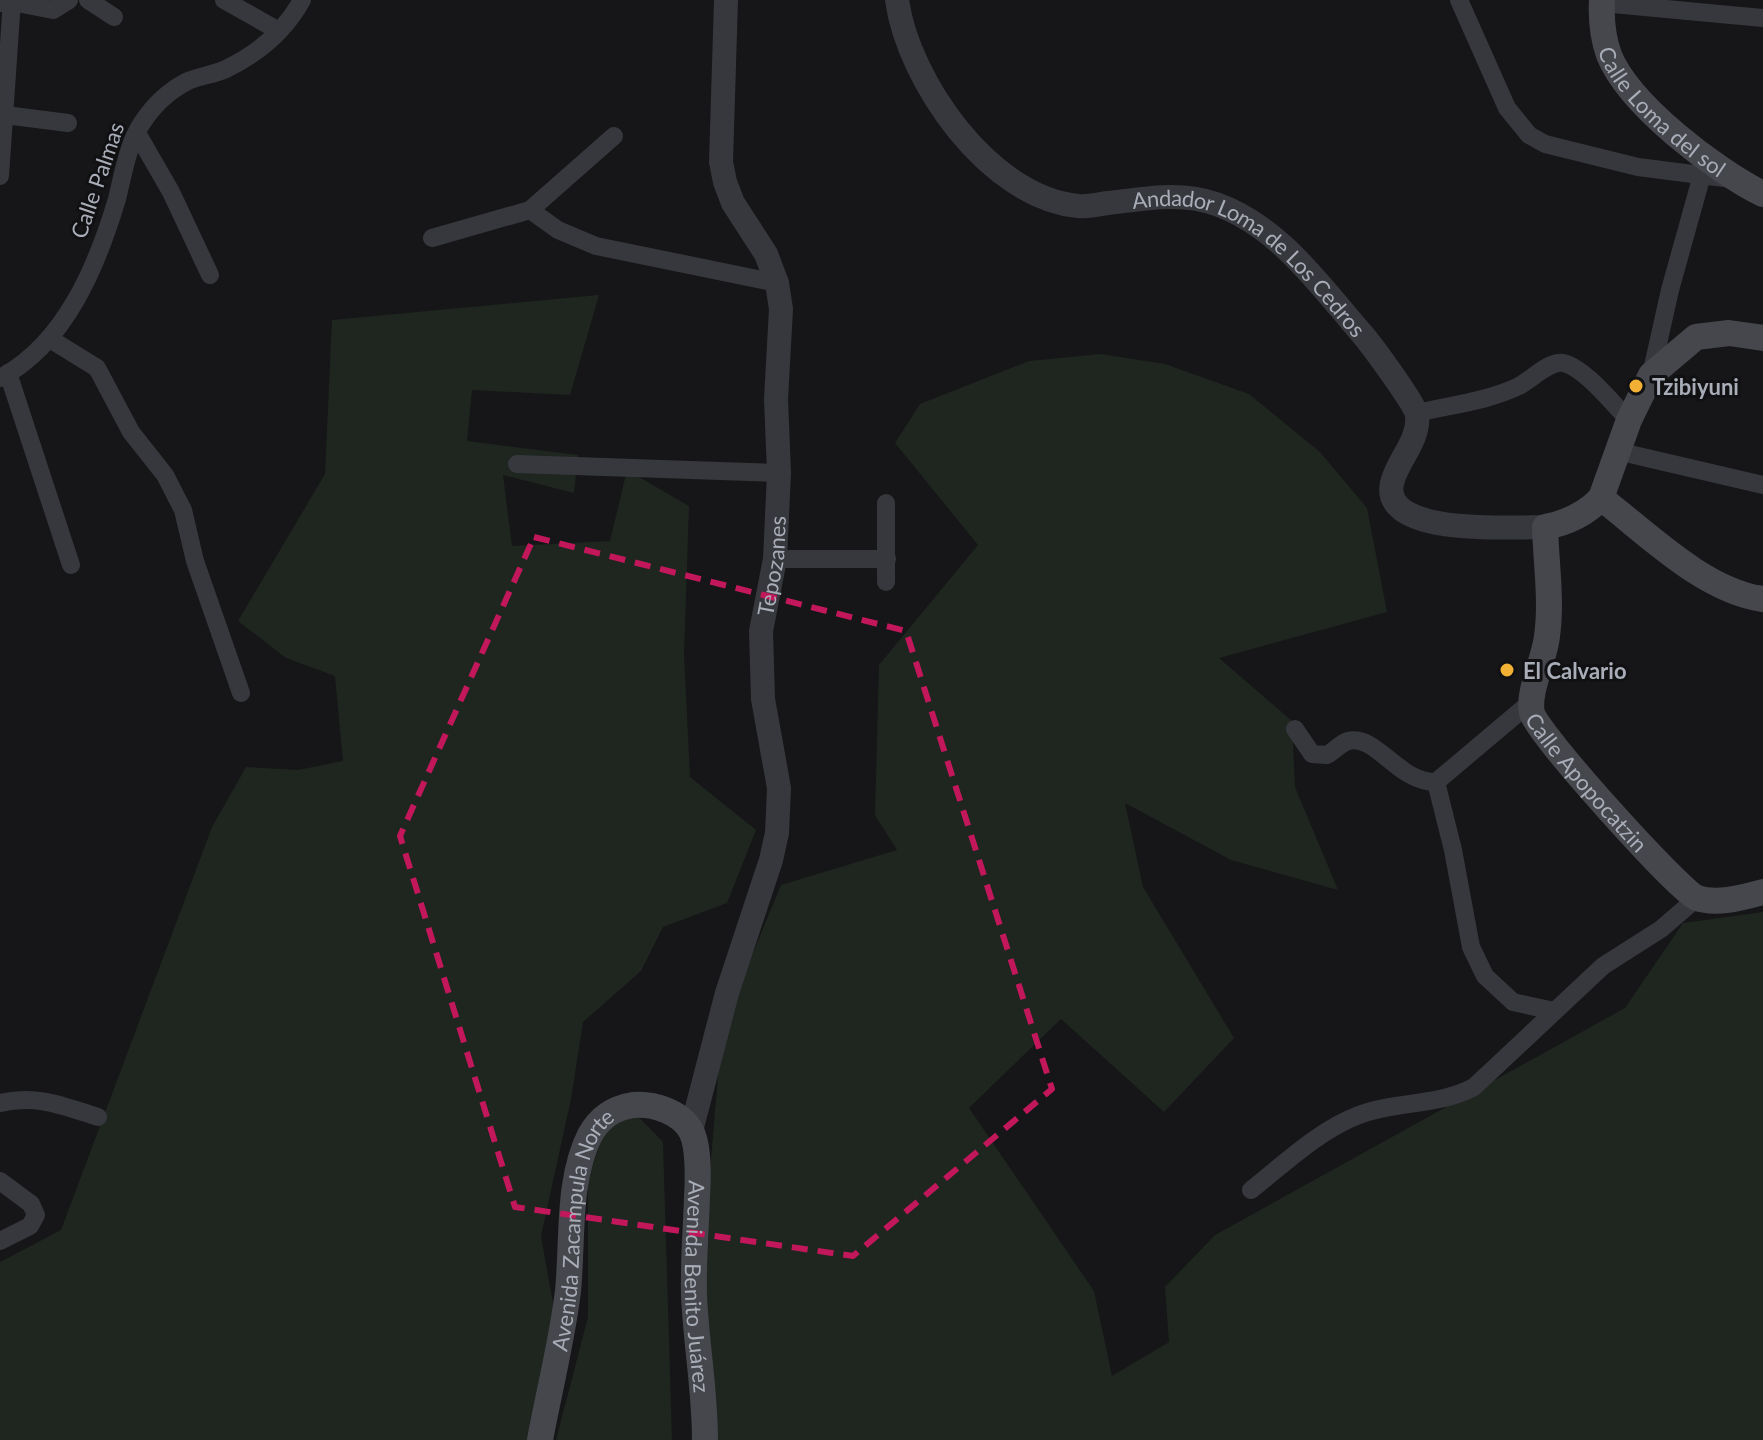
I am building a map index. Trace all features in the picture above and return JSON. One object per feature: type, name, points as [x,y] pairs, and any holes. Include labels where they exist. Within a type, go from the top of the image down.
[{"type":"main road","name":"Calle Loma del sol","points":[[1602,2],[1602,23],[1609,55],[1647,109],[1735,179],[1763,194]]},
{"type":"main road","points":[[1545,527],[1578,516],[1591,509],[1601,498],[1629,420],[1651,375],[1696,337],[1729,333],[1763,338]]},
{"type":"main road","points":[[1601,498],[1708,581],[1743,596],[1763,599]]},
{"type":"main road","name":"Calle Apopocatzin","points":[[1545,527],[1548,635],[1531,702],[1532,716],[1640,845],[1697,898]]},
{"type":"main road","points":[[1697,898],[1714,901],[1763,892]]},
{"type":"main road","name":"Avenida Zacampula Norte","points":[[540,1440],[567,1292],[574,1192],[589,1137],[599,1121],[614,1110],[632,1105],[652,1104],[668,1111],[691,1131]]},
{"type":"main road","name":"Avenida Benito Juárez","points":[[691,1131],[698,1182],[695,1298],[705,1404],[705,1440]]},
{"type":"street","points":[[0,176],[8,2],[53,10],[61,8],[69,0]]},
{"type":"street","points":[[88,0],[114,17]]},
{"type":"street","name":"Calle Palmas","points":[[3,376],[24,363],[50,339],[77,297],[110,222],[137,133],[157,102],[186,82],[223,70],[253,55],[279,31],[302,0]]},
{"type":"street","name":"Tepozanes","points":[[691,1131],[727,993],[763,890],[777,833],[779,788],[763,699],[761,631],[775,559],[779,473],[776,399],[781,309],[777,283],[766,254],[733,203],[721,162],[726,0]]},
{"type":"street","name":"Andador Loma de Los Cedros","points":[[897,0],[916,65],[940,107],[1003,175],[1043,197],[1078,206],[1182,195],[1217,204],[1251,222],[1280,243],[1312,276],[1370,344],[1417,413]]},
{"type":"street","points":[[1459,0],[1507,108],[1529,135],[1545,144],[1638,167],[1735,179]]},
{"type":"street","points":[[227,1],[279,31]]},
{"type":"street","points":[[1602,2],[1763,18]]},
{"type":"street","points":[[5,115],[68,123]]},
{"type":"street","points":[[137,133],[171,192],[210,275]]},
{"type":"street","points":[[432,238],[530,210],[614,136]]},
{"type":"street","points":[[1651,375],[1670,290],[1702,175]]},
{"type":"street","points":[[530,210],[558,230],[596,246],[777,283]]},
{"type":"street","points":[[50,339],[97,368],[131,432],[165,475],[183,510],[195,561],[241,693]]},
{"type":"street","points":[[1545,527],[1455,526],[1429,522],[1406,513],[1395,501],[1392,485],[1416,428],[1417,413],[1498,395],[1557,363],[1565,363],[1579,370],[1629,420]]},
{"type":"street","points":[[3,376],[71,565]]},
{"type":"street","points":[[1617,451],[1763,485]]},
{"type":"street","points":[[517,464],[779,473]]},
{"type":"street","points":[[886,503],[886,582]]},
{"type":"street","points":[[775,559],[887,559]]},
{"type":"street","points":[[1295,729],[1312,754],[1327,755],[1345,741],[1359,740],[1369,743],[1404,773],[1421,782],[1436,782],[1531,702]]},
{"type":"street","points":[[1436,782],[1453,850],[1471,947],[1485,976],[1513,1002],[1554,1011]]},
{"type":"street","points":[[1251,1190],[1329,1131],[1357,1116],[1449,1097],[1474,1087],[1603,966],[1661,929],[1697,898]]},
{"type":"street","points":[[0,1103],[19,1098],[43,1100],[98,1117]]},
{"type":"street","points":[[0,1181],[31,1204],[36,1215],[30,1226],[0,1241]]},
{"type":"highlighted area","points":[[534,537],[906,631],[1052,1089],[853,1256],[515,1207],[400,836]]},
{"type":"shaded area","points":[[599,295],[570,395],[472,390],[467,441],[578,455],[574,493],[503,475],[512,546],[610,541],[627,470],[689,506],[684,655],[690,777],[756,830],[727,903],[663,927],[641,971],[583,1022],[571,1099],[541,1236],[564,1365],[546,1440],[0,1440],[0,1262],[61,1230],[212,827],[246,767],[298,770],[343,761],[335,676],[286,658],[238,621],[325,474],[332,320]]},
{"type":"shaded area","points":[[1101,354],[1165,364],[1249,394],[1320,452],[1367,508],[1387,612],[1219,658],[1292,721],[1295,787],[1338,890],[1231,860],[1125,803],[1143,887],[1234,1038],[1164,1112],[1061,1019],[969,1108],[1094,1291],[1112,1376],[1169,1342],[1165,1287],[1215,1235],[1625,1008],[1683,923],[1763,912],[1763,1440],[712,1440],[699,1304],[722,1028],[781,885],[897,850],[875,815],[879,665],[978,545],[895,443],[920,404],[1029,361]]},
{"type":"shaded area","points":[[619,1097],[663,1142],[672,1440],[556,1440],[588,1317],[588,1176]]},
{"type":"place","name":"Tzibiyuni","points":[[1636,386]]},
{"type":"place","name":"El Calvario","points":[[1507,670]]}]
